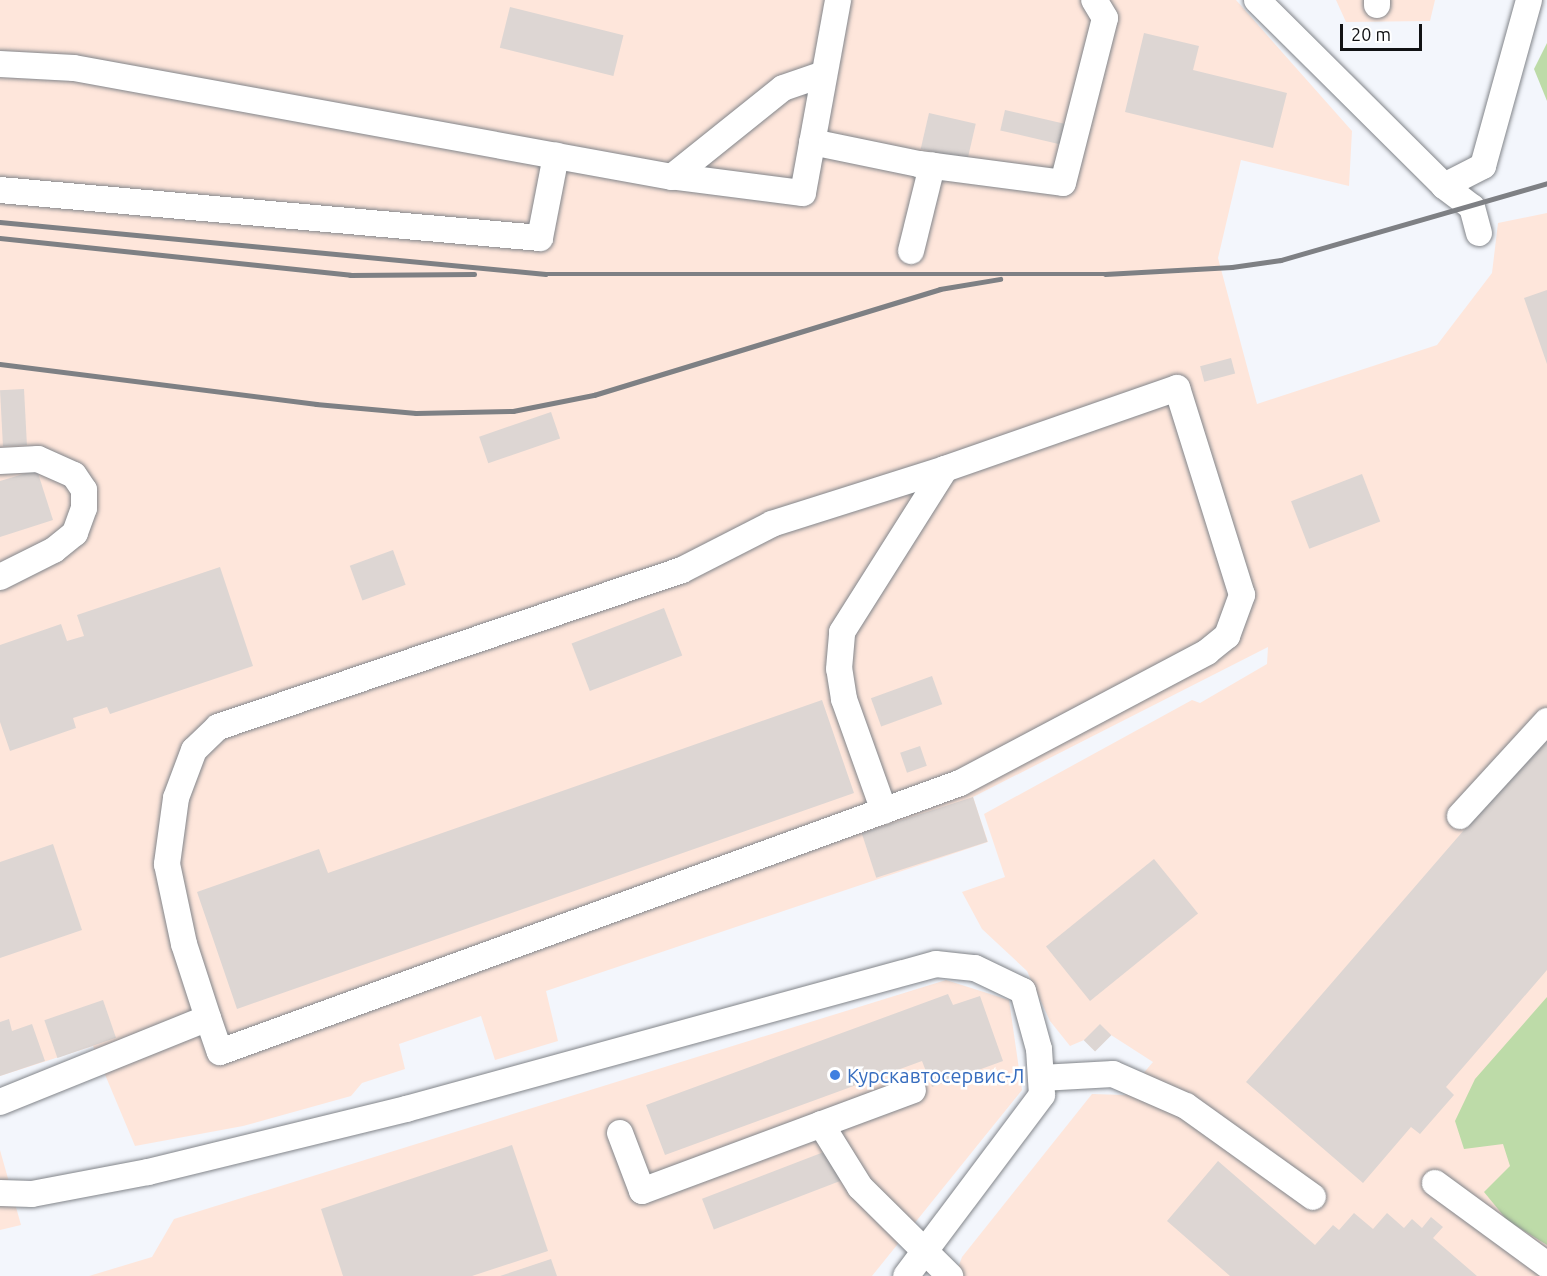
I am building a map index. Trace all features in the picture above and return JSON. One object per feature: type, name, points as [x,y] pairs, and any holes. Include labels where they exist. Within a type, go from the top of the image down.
[{"type":"street","points":[[0,64],[74,68],[670,176],[803,193],[838,0]]},
{"type":"street","points":[[812,142],[933,166],[1064,183],[1105,18],[1094,0]]},
{"type":"street","points":[[1257,0],[1444,186],[1472,207],[1479,233]]},
{"type":"street","points":[[1444,186],[1483,166],[1529,0]]},
{"type":"street","points":[[670,176],[783,88],[824,74]]},
{"type":"street","points":[[0,190],[540,238],[556,156]]},
{"type":"street","points":[[911,251],[933,166]]},
{"type":"street","points":[[1177,388],[1242,595],[1227,636],[1207,652],[960,783],[884,811],[220,1052],[184,944],[168,864],[176,798],[194,750],[219,728],[682,570],[772,524],[945,469],[1177,388]]},
{"type":"street","points":[[0,460],[38,459],[74,475],[84,490],[84,508],[75,533],[0,577]]},
{"type":"street","points":[[884,811],[844,699],[839,669],[842,632],[945,469]]},
{"type":"street","points":[[1460,816],[1547,721]]},
{"type":"street","points":[[0,1193],[32,1194],[148,1172],[728,1023],[936,964],[975,969],[1023,990],[1039,1049],[1042,1086],[906,1276]]},
{"type":"street","points":[[0,1101],[208,1018]]},
{"type":"street","points":[[1042,1086],[1113,1074],[1175,1101],[1313,1197]]},
{"type":"street","points":[[621,1133],[642,1191],[914,1090]]},
{"type":"street","points":[[821,1124],[860,1187],[923,1254],[950,1276]]},
{"type":"street","points":[[1435,1183],[1547,1265]]},
{"type":"shaded area","points":[[0,0],[1236,0],[1352,131],[1349,186],[1241,160],[1218,258],[1257,404],[1437,345],[1492,273],[1498,223],[1547,213],[1547,1276],[955,1276],[962,1257],[1092,1094],[1125,1095],[1153,1062],[1111,1035],[1095,1051],[1084,1040],[1070,1046],[1050,1021],[1027,971],[982,929],[962,892],[1005,877],[984,814],[1192,700],[1200,703],[1267,664],[1268,647],[973,797],[988,842],[546,991],[558,1041],[495,1060],[481,1016],[399,1044],[405,1069],[362,1083],[351,1096],[243,1126],[135,1146],[93,1046],[0,1076]]},
{"type":"shaded area","points":[[1336,0],[1435,0],[1430,21],[1346,22]]},
{"type":"shaded area","points":[[946,980],[1009,1000],[1022,1090],[872,1276],[89,1276],[152,1257],[174,1219]]},
{"type":"shaded area","points":[[0,1150],[21,1225],[0,1230]]},
{"type":"green space","points":[[1547,43],[1547,101],[1534,69]]},
{"type":"green space","points":[[1547,997],[1547,1245],[1507,1220],[1484,1192],[1510,1166],[1503,1144],[1464,1149],[1455,1121],[1475,1079]]},
{"type":"building","points":[[510,7],[624,35],[613,76],[500,48]]},
{"type":"building","points":[[1144,33],[1199,46],[1193,70],[1287,93],[1273,148],[1125,112]]},
{"type":"building","points":[[1005,110],[1065,124],[1061,144],[1000,130]]},
{"type":"building","points":[[929,113],[976,124],[967,160],[921,149]]},
{"type":"building","points":[[1547,290],[1547,364],[1524,298]]},
{"type":"building","points":[[1231,358],[1235,373],[1204,382],[1200,366]]},
{"type":"building","points":[[24,389],[27,445],[3,446],[0,390]]},
{"type":"building","points":[[551,412],[560,438],[488,463],[479,437]]},
{"type":"building","points":[[37,470],[53,520],[0,537],[0,481]]},
{"type":"building","points":[[1362,474],[1380,522],[1309,549],[1291,501]]},
{"type":"building","points":[[393,550],[406,585],[362,601],[350,566]]},
{"type":"building","points":[[220,567],[253,666],[110,714],[107,707],[73,718],[76,728],[10,751],[0,722],[0,645],[61,624],[67,641],[84,636],[77,615]]},
{"type":"building","points":[[664,608],[682,656],[590,691],[572,643]]},
{"type":"building","points":[[932,676],[942,704],[881,726],[871,698]]},
{"type":"building","points":[[822,700],[854,793],[237,1009],[197,892],[319,849],[328,873]]},
{"type":"building","points":[[1547,734],[1547,970],[1446,1087],[1454,1095],[1420,1134],[1411,1127],[1363,1183],[1246,1082]]},
{"type":"building","points":[[920,746],[927,766],[907,773],[900,753]]},
{"type":"building","points":[[973,797],[988,842],[876,878],[862,833]]},
{"type":"building","points":[[53,844],[82,930],[0,958],[0,862]]},
{"type":"building","points":[[1154,859],[1198,913],[1090,1001],[1046,946]]},
{"type":"building","points":[[948,994],[953,1005],[980,996],[1003,1061],[932,1087],[922,1061],[665,1155],[646,1105]]},
{"type":"building","points":[[103,1000],[116,1038],[57,1058],[44,1020]]},
{"type":"building","points":[[9,1019],[12,1031],[32,1024],[45,1061],[0,1076],[0,1022]]},
{"type":"building","points":[[1100,1024],[1111,1035],[1095,1052],[1084,1040]]},
{"type":"building","points":[[512,1145],[548,1251],[472,1276],[343,1276],[321,1209]]},
{"type":"building","points":[[829,1150],[841,1181],[714,1230],[702,1199]]},
{"type":"building","points":[[1218,1161],[1315,1245],[1333,1225],[1339,1230],[1354,1213],[1373,1229],[1387,1213],[1404,1228],[1412,1219],[1422,1228],[1431,1217],[1443,1227],[1433,1238],[1477,1276],[1230,1276],[1167,1221]]},
{"type":"building","points":[[551,1259],[557,1276],[500,1276]]},
{"type":"railway","points":[[0,222],[546,274],[1105,274],[1232,267],[1281,260],[1547,183]]},
{"type":"railway","points":[[0,238],[350,275],[474,274]]},
{"type":"railway","points":[[0,364],[316,404],[416,413],[513,411],[594,395],[940,289],[1000,279]]},
{"type":"place","name":"Курскавтосервис-Л","points":[[835,1075]]}]
